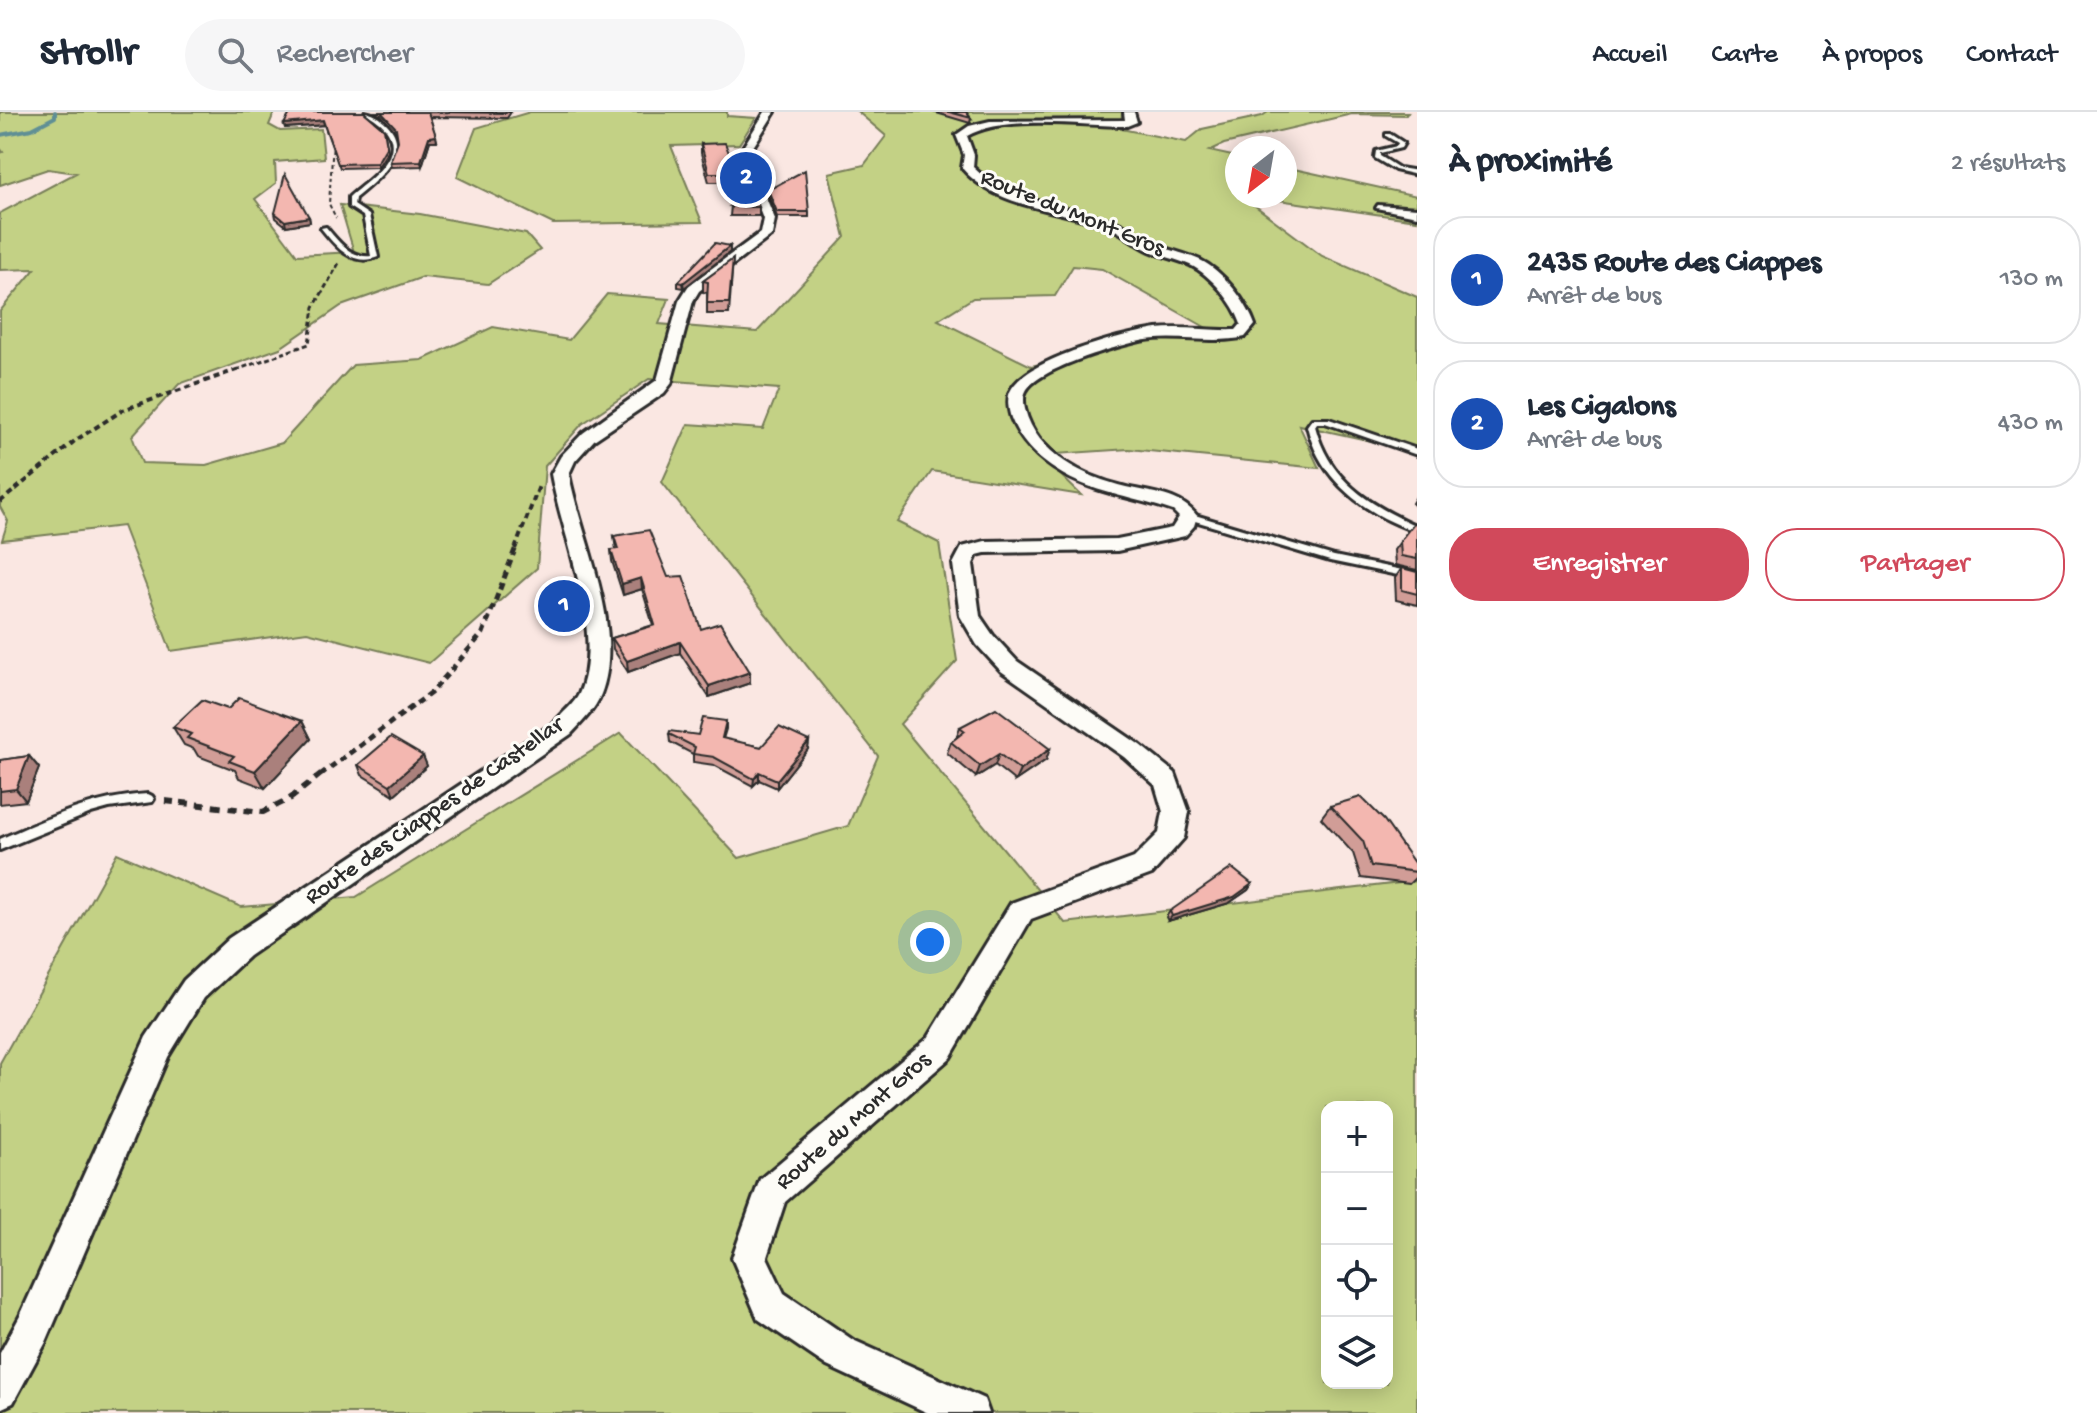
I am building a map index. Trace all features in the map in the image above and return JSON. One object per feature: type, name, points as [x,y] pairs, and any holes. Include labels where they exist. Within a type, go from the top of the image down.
[{"type":"street","points":[[562,467],[579,444],[658,390],[665,381],[686,301],[694,288],[766,235],[769,219],[743,155],[770,112]]},
{"type":"street","name":"Route du Mont Gros","points":[[970,1413],[840,1353],[771,1306],[749,1258],[772,1191],[939,1048],[1021,911],[1143,866],[1171,838],[1176,812],[1166,780],[1132,751],[1009,666],[985,640],[970,616],[963,564],[969,551],[985,547],[1117,545],[1178,532],[1185,526],[1188,516],[1180,507],[1100,485],[1053,460],[1035,445],[1021,419],[1016,401],[1019,388],[1035,375],[1097,348],[1150,334],[1240,334],[1248,325],[1245,316],[1205,268],[1152,247],[1113,225],[986,184],[967,168],[969,155],[961,135],[968,128],[983,125],[1054,121],[1127,123],[1133,120],[1129,112]]},
{"type":"street","name":"Route des Ciappes de Castellar","points":[[0,1390],[33,1329],[157,1047],[194,989],[239,947],[563,728],[590,696],[598,660],[594,619],[562,492],[562,467]]},
{"type":"lane","points":[[324,228],[345,254],[365,259],[375,257],[366,215],[351,206],[350,193],[391,163],[394,152],[392,132],[367,112]]},
{"type":"lane","points":[[1388,135],[1401,143],[1399,147],[1378,152],[1377,157],[1397,169],[1417,173]]},
{"type":"lane","points":[[1417,212],[1378,207],[1417,212]]},
{"type":"lane","points":[[1417,452],[1326,421],[1315,421],[1311,426],[1314,448],[1340,484],[1391,519],[1417,529]]},
{"type":"lane","points":[[1188,516],[1333,559],[1417,576]]},
{"type":"lane","points":[[0,845],[73,812],[118,799],[148,799]]},
{"type":"path","points":[[0,502],[76,440],[123,410],[309,344],[314,307],[345,254],[348,243],[329,204],[333,141]]},
{"type":"path","points":[[148,799],[263,812],[291,798],[358,744],[432,692],[483,633],[537,489],[562,467]]},
{"type":"green space","points":[[0,112],[283,112],[274,113],[269,125],[280,131],[321,129],[324,158],[275,162],[276,183],[255,199],[297,255],[354,252],[340,205],[420,214],[526,234],[540,250],[488,284],[423,277],[341,306],[280,348],[179,384],[132,436],[142,463],[206,465],[282,443],[353,365],[422,360],[493,327],[569,340],[607,294],[669,299],[659,324],[757,332],[845,237],[829,173],[864,165],[886,136],[858,112],[1122,112],[1121,129],[1186,142],[1202,129],[1268,112],[1408,112],[1406,115],[1352,114],[1258,136],[1225,136],[1225,144],[1209,151],[1225,154],[1225,208],[1258,208],[1322,256],[1417,297],[1417,451],[1299,425],[1319,468],[1129,449],[1040,455],[1081,495],[932,471],[897,522],[939,543],[957,661],[900,724],[1065,923],[1417,881],[1417,1413],[0,1413],[0,1063],[117,853],[241,907],[356,897],[621,733],[739,858],[848,826],[878,756],[662,482],[688,424],[763,429],[779,389],[649,379],[582,424],[545,466],[537,568],[429,663],[307,632],[171,651],[123,526],[2,540],[8,521],[0,507],[0,311],[35,269],[0,270],[0,213],[76,173],[48,169],[0,185],[0,153],[3,152],[0,148]],"holes":[[[1073,266],[1102,269],[1205,327],[1031,366],[938,320],[973,298],[1055,296]]]},
{"type":"green space","points":[[530,112],[727,112],[727,116],[756,118],[739,144],[671,146],[702,222],[553,224],[457,177],[476,128]]},
{"type":"green space","points":[[1297,170],[1417,196],[1417,220],[1297,203]]},
{"type":"building","points":[[291,112],[364,112],[384,129],[387,146],[377,163],[338,164],[323,120],[284,124]]},
{"type":"building","points":[[381,112],[428,112],[436,136],[429,137],[421,161],[390,162],[398,141],[396,128]]},
{"type":"building","points":[[949,112],[966,112],[971,118]]},
{"type":"building","points":[[725,143],[737,173],[709,173],[701,144]]},
{"type":"building","points":[[805,170],[809,212],[777,212],[768,190]]},
{"type":"building","points":[[285,174],[309,217],[285,221],[275,213]]},
{"type":"building","points":[[754,194],[759,207],[731,206]]},
{"type":"building","points":[[715,243],[730,246],[683,283],[678,282]]},
{"type":"building","points":[[733,259],[729,303],[707,303],[708,282],[703,281]]},
{"type":"building","points":[[1414,523],[1417,524],[1417,559],[1401,556],[1400,541]]},
{"type":"building","points":[[649,530],[668,577],[683,576],[701,629],[720,623],[750,672],[709,686],[680,642],[627,661],[612,638],[655,625],[641,578],[622,584],[611,550],[618,549],[614,536]]},
{"type":"building","points":[[1402,568],[1417,572],[1417,594],[1402,590]]},
{"type":"building","points":[[239,698],[302,721],[255,771],[229,761],[234,756],[187,738],[191,734],[173,727],[202,700],[228,709]]},
{"type":"building","points":[[996,708],[1050,749],[1020,770],[999,754],[980,766],[951,742],[965,731],[960,727]]},
{"type":"building","points":[[703,718],[726,721],[722,738],[761,747],[779,727],[809,741],[777,780],[759,772],[754,779],[714,757],[693,754],[695,747],[669,734],[670,731],[698,735]]},
{"type":"building","points":[[391,737],[423,756],[390,785],[358,765]]},
{"type":"building","points":[[29,756],[16,789],[0,791],[0,760]]},
{"type":"building","points":[[1361,797],[1384,820],[1417,867],[1417,872],[1371,866],[1363,841],[1330,806]]},
{"type":"building","points":[[1232,868],[1252,884],[1234,897],[1172,916],[1170,911]]},
{"type":"waterway","points":[[0,135],[32,129],[55,117],[55,112]]},
{"type":"place","name":"Les Cigalons","points":[[746,178]]},
{"type":"place","name":"2435 Route des Ciappes","points":[[564,606]]}]
